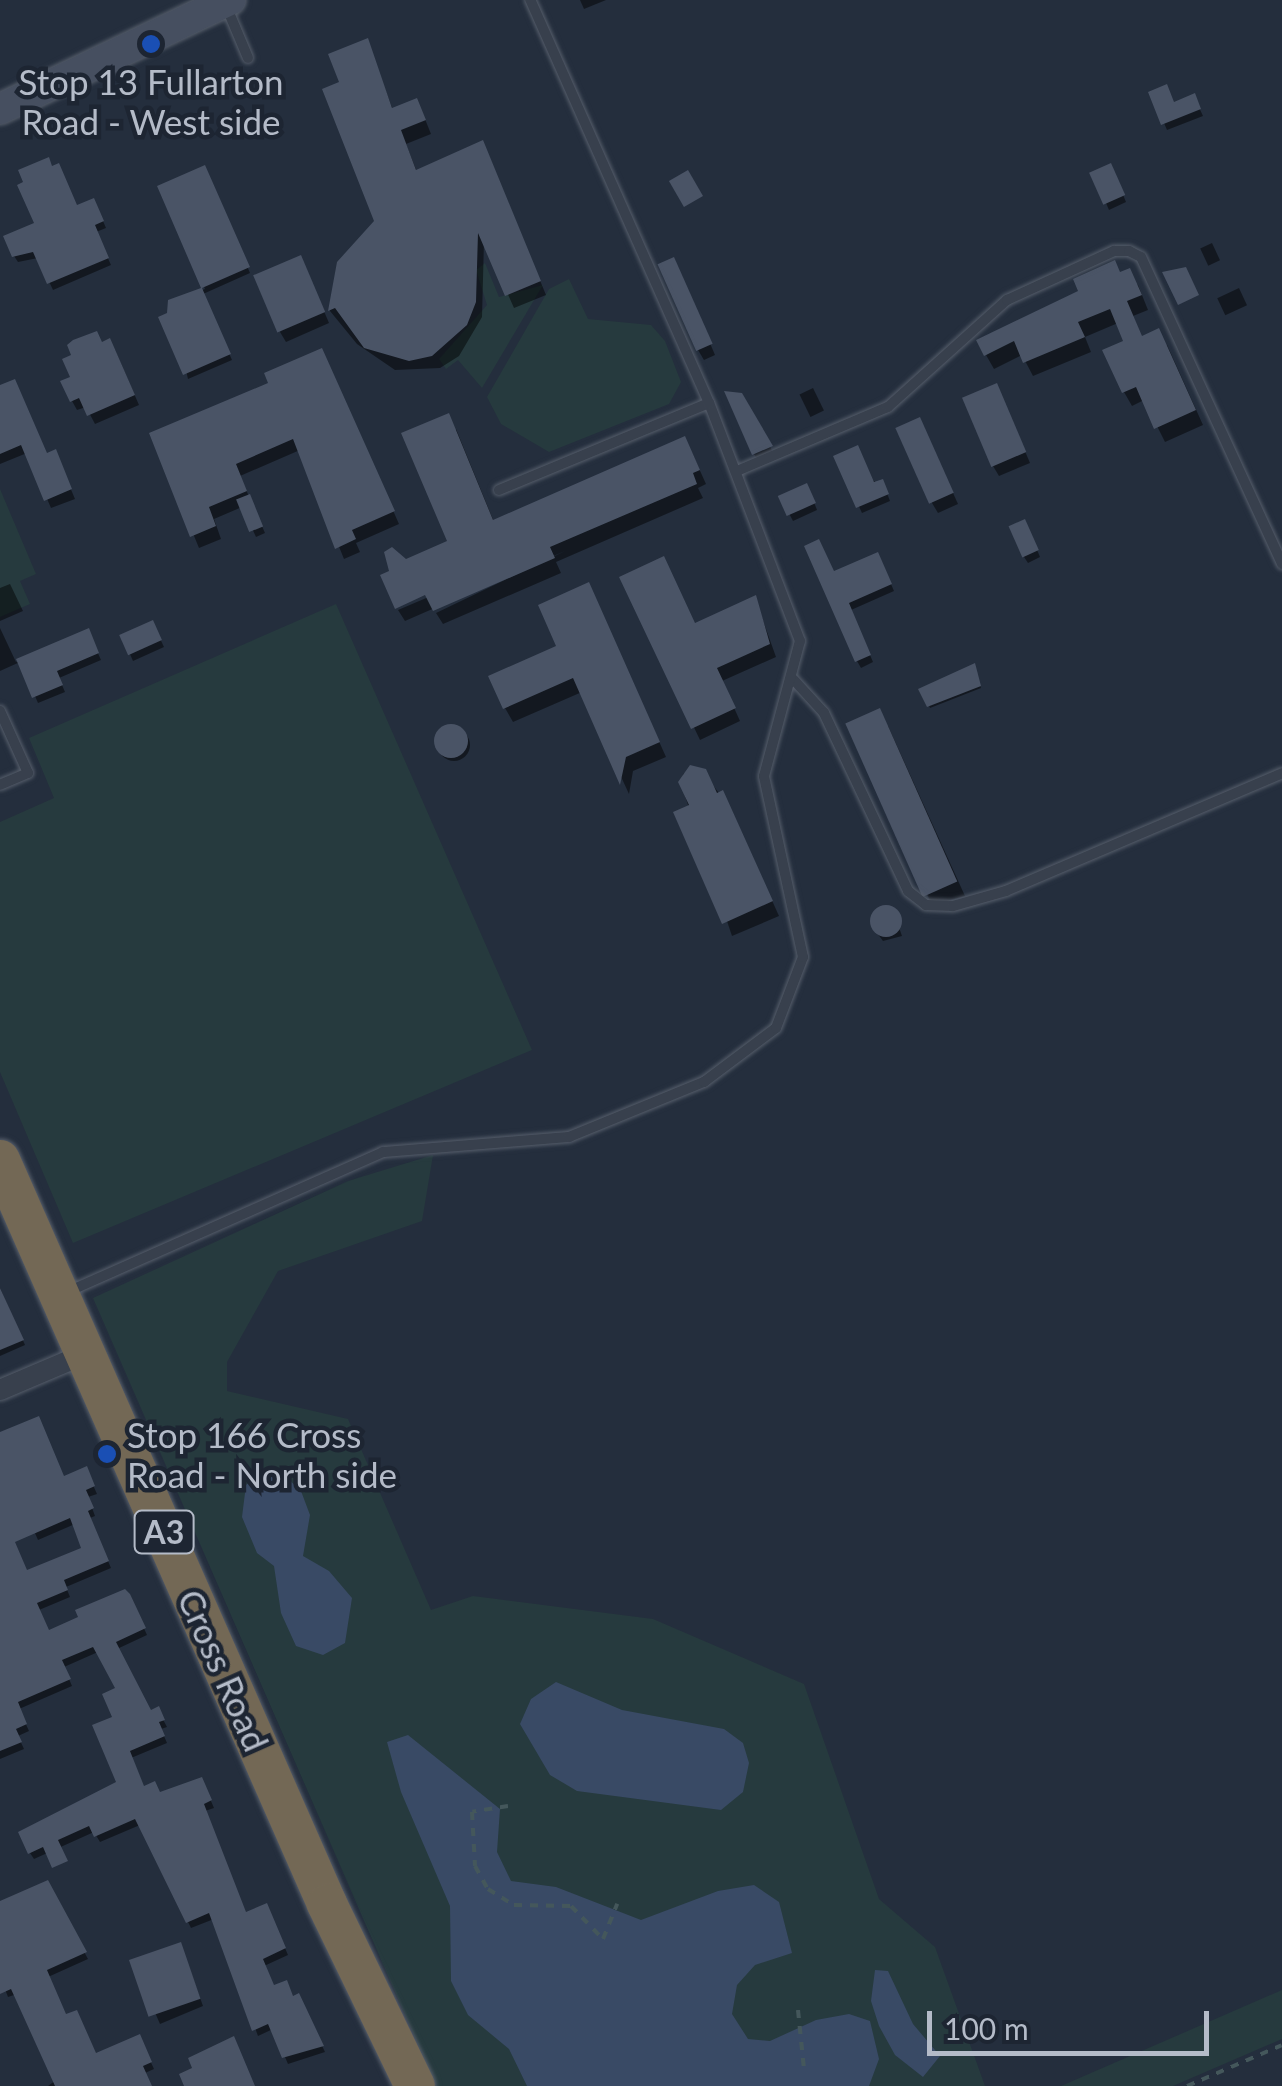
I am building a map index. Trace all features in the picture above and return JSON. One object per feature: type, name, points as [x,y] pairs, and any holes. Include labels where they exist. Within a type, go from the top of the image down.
[{"type":"highway","name":"Cross Road","points":[[0,1160],[327,1904],[414,2086]]},
{"type":"highway","name":"Cross Road","points":[[327,1904],[391,2086]]},
{"type":"main road","points":[[0,108],[227,1]]},
{"type":"street","points":[[0,1390],[85,1354]]},
{"type":"lane","points":[[60,1296],[383,1152],[569,1137],[704,1082],[776,1028],[802,957],[764,776],[793,679],[800,641],[709,402],[530,0]]},
{"type":"lane","points":[[227,1],[248,58]]},
{"type":"lane","points":[[737,472],[888,407],[917,388],[1007,300],[1114,251],[1128,251],[1141,257],[1282,564]]},
{"type":"lane","points":[[499,490],[709,402]]},
{"type":"lane","points":[[793,679],[824,713],[908,891],[926,905],[953,906],[1006,891],[1282,774]]},
{"type":"lane","points":[[0,711],[28,773],[0,785]]},
{"type":"path","points":[[508,1806],[472,1812],[475,1866],[488,1889],[514,1904],[571,1906],[603,1939],[617,1904]]},
{"type":"path","points":[[798,2010],[804,2068]]},
{"type":"path","points":[[1187,2086],[1282,2045]]},
{"type":"green space","points":[[485,263],[499,297],[543,285],[482,388],[458,360],[446,369],[439,359],[487,305],[476,270]]},
{"type":"green space","points":[[569,279],[588,319],[651,325],[665,341],[681,382],[669,404],[549,452],[501,424],[487,397],[549,289]]},
{"type":"green space","points":[[0,489],[36,574],[20,581],[30,604],[0,617]]},
{"type":"green space","points":[[336,604],[532,1050],[73,1243],[0,1072],[0,822],[54,798],[29,738]]},
{"type":"green space","points":[[433,1155],[422,1221],[278,1271],[227,1362],[227,1391],[348,1419],[431,1610],[473,1596],[653,1619],[804,1684],[879,1899],[935,1947],[985,2086],[436,2086],[93,1298],[348,1181]]},
{"type":"green space","points":[[1282,1990],[1282,2039],[1173,2086],[1061,2086]]},
{"type":"water","points":[[258,1473],[283,1474],[301,1491],[310,1515],[303,1556],[329,1571],[352,1598],[345,1643],[323,1655],[296,1646],[281,1613],[274,1566],[257,1553],[242,1517],[246,1485]]},
{"type":"water","points":[[556,1682],[622,1710],[724,1729],[743,1743],[749,1763],[743,1792],[721,1810],[577,1791],[550,1775],[520,1724],[531,1699]]},
{"type":"water","points":[[408,1735],[500,1809],[497,1852],[511,1881],[556,1887],[641,1920],[718,1891],[754,1885],[779,1902],[792,1953],[755,1965],[737,1985],[732,2014],[748,2039],[770,2041],[816,2020],[849,2014],[870,2021],[879,2059],[869,2086],[527,2086],[509,2049],[468,2015],[451,1981],[450,1906],[401,1792],[387,1742]]},
{"type":"water","points":[[875,1970],[888,1971],[913,2024],[940,2056],[923,2077],[895,2055],[879,2026],[871,2001]]},
{"type":"building","points":[[368,38],[392,108],[417,98],[426,120],[401,130],[416,170],[483,140],[541,281],[505,296],[478,233],[476,302],[467,325],[432,356],[409,361],[364,348],[335,308],[328,311],[337,262],[374,221],[322,89],[339,82],[328,54]]},
{"type":"building","points":[[1167,84],[1174,102],[1195,93],[1201,109],[1161,125],[1148,92]]},
{"type":"building","points":[[49,157],[52,166],[59,163],[77,205],[94,198],[104,221],[95,225],[109,258],[47,284],[33,252],[12,257],[3,236],[34,223],[17,185],[23,182],[18,170]]},
{"type":"building","points":[[1111,163],[1125,195],[1103,205],[1089,173]]},
{"type":"building","points":[[205,165],[250,267],[202,288],[231,354],[183,375],[158,317],[167,313],[168,300],[201,288],[157,186]]},
{"type":"building","points":[[688,170],[703,196],[684,207],[669,181]]},
{"type":"building","points":[[301,255],[325,312],[277,332],[253,275]]},
{"type":"building","points":[[674,257],[713,344],[696,351],[658,264]]},
{"type":"building","points":[[1115,260],[1120,272],[1130,268],[1142,295],[1127,301],[1142,336],[1159,328],[1196,410],[1154,429],[1136,387],[1122,393],[1102,350],[1123,341],[1110,309],[1078,322],[1085,337],[1023,363],[1014,341],[984,356],[976,340],[1078,291],[1073,279]]},
{"type":"building","points":[[1186,267],[1199,295],[1178,305],[1162,272]]},
{"type":"building","points":[[97,331],[102,342],[110,338],[135,395],[87,416],[79,398],[70,402],[60,381],[70,377],[62,359],[71,355],[67,345],[73,340]]},
{"type":"building","points":[[322,348],[395,511],[352,530],[356,539],[335,549],[293,439],[236,464],[247,491],[209,507],[216,526],[190,537],[149,433],[268,383],[264,373]]},
{"type":"building","points":[[15,379],[47,453],[56,449],[72,489],[44,501],[21,445],[0,454],[0,385]]},
{"type":"building","points":[[997,383],[1026,452],[991,467],[962,398]]},
{"type":"building","points":[[724,391],[742,393],[773,446],[752,455]]},
{"type":"building","points":[[449,413],[493,520],[685,436],[700,470],[693,473],[697,484],[550,547],[555,558],[433,611],[425,595],[395,609],[380,575],[389,571],[384,552],[392,547],[406,559],[447,541],[401,433]]},
{"type":"building","points":[[920,417],[954,493],[929,504],[895,428]]},
{"type":"building","points":[[858,445],[874,482],[883,479],[889,494],[856,508],[833,456]]},
{"type":"building","points":[[807,483],[816,503],[787,516],[778,496]]},
{"type":"building","points":[[250,494],[263,526],[249,532],[236,500]]},
{"type":"building","points":[[1025,519],[1039,550],[1022,557],[1009,526]]},
{"type":"building","points":[[819,539],[834,571],[878,552],[892,584],[849,603],[871,655],[855,662],[804,546]]},
{"type":"building","points":[[664,556],[695,623],[756,595],[770,644],[717,668],[736,708],[691,729],[619,577]]},
{"type":"building","points":[[589,582],[660,742],[626,757],[620,785],[573,678],[503,709],[488,676],[556,646],[538,605]]},
{"type":"building","points":[[153,620],[162,640],[128,655],[119,635]]},
{"type":"building","points":[[89,628],[99,653],[57,671],[63,685],[32,698],[16,659]]},
{"type":"building","points":[[975,663],[981,686],[927,707],[918,689]]},
{"type":"building","points":[[880,708],[957,882],[923,897],[845,723]]},
{"type":"building","points":[[451,724],[463,729],[468,741],[463,753],[451,758],[439,753],[434,741],[439,729]]},
{"type":"building","points":[[690,765],[706,769],[717,793],[723,790],[773,901],[722,924],[673,812],[689,805],[678,782]]},
{"type":"building","points":[[886,905],[898,909],[902,921],[898,933],[886,937],[874,933],[870,921],[874,909]]},
{"type":"building","points":[[0,1288],[24,1340],[0,1350]]},
{"type":"building","points":[[39,1416],[64,1476],[87,1466],[95,1486],[86,1490],[94,1508],[88,1511],[109,1561],[64,1580],[68,1590],[37,1603],[49,1630],[78,1617],[75,1610],[125,1589],[130,1594],[146,1628],[116,1642],[151,1710],[159,1706],[165,1720],[159,1722],[165,1736],[130,1751],[144,1786],[155,1781],[160,1792],[202,1777],[212,1800],[204,1804],[246,1912],[267,1903],[286,1948],[263,1959],[274,1985],[287,1980],[293,1996],[299,1993],[324,2046],[282,2058],[268,2024],[252,2031],[209,1913],[186,1923],[135,1819],[94,1837],[89,1826],[58,1840],[68,1861],[52,1868],[43,1847],[28,1854],[18,1832],[116,1782],[92,1725],[112,1717],[102,1694],[115,1688],[93,1647],[62,1660],[71,1679],[18,1702],[27,1724],[16,1729],[22,1742],[0,1751],[0,1432]],"holes":[[[70,1518],[81,1548],[27,1570],[15,1542]]]},
{"type":"building","points":[[48,1880],[87,1952],[47,1970],[66,2014],[77,2010],[96,2053],[140,2034],[152,2062],[143,2066],[152,2086],[55,2086],[11,1989],[0,1994],[0,1901]]},
{"type":"building","points":[[181,1942],[201,1999],[149,2017],[129,1960]]},
{"type":"building","points":[[234,2036],[255,2086],[184,2086],[179,2074],[192,2068],[188,2058]]},
{"type":"place","name":"Stop 13 Fullarton Road - West side","points":[[151,44]]},
{"type":"place","name":"Stop 166 Cross Road - North side","points":[[107,1454]]}]
